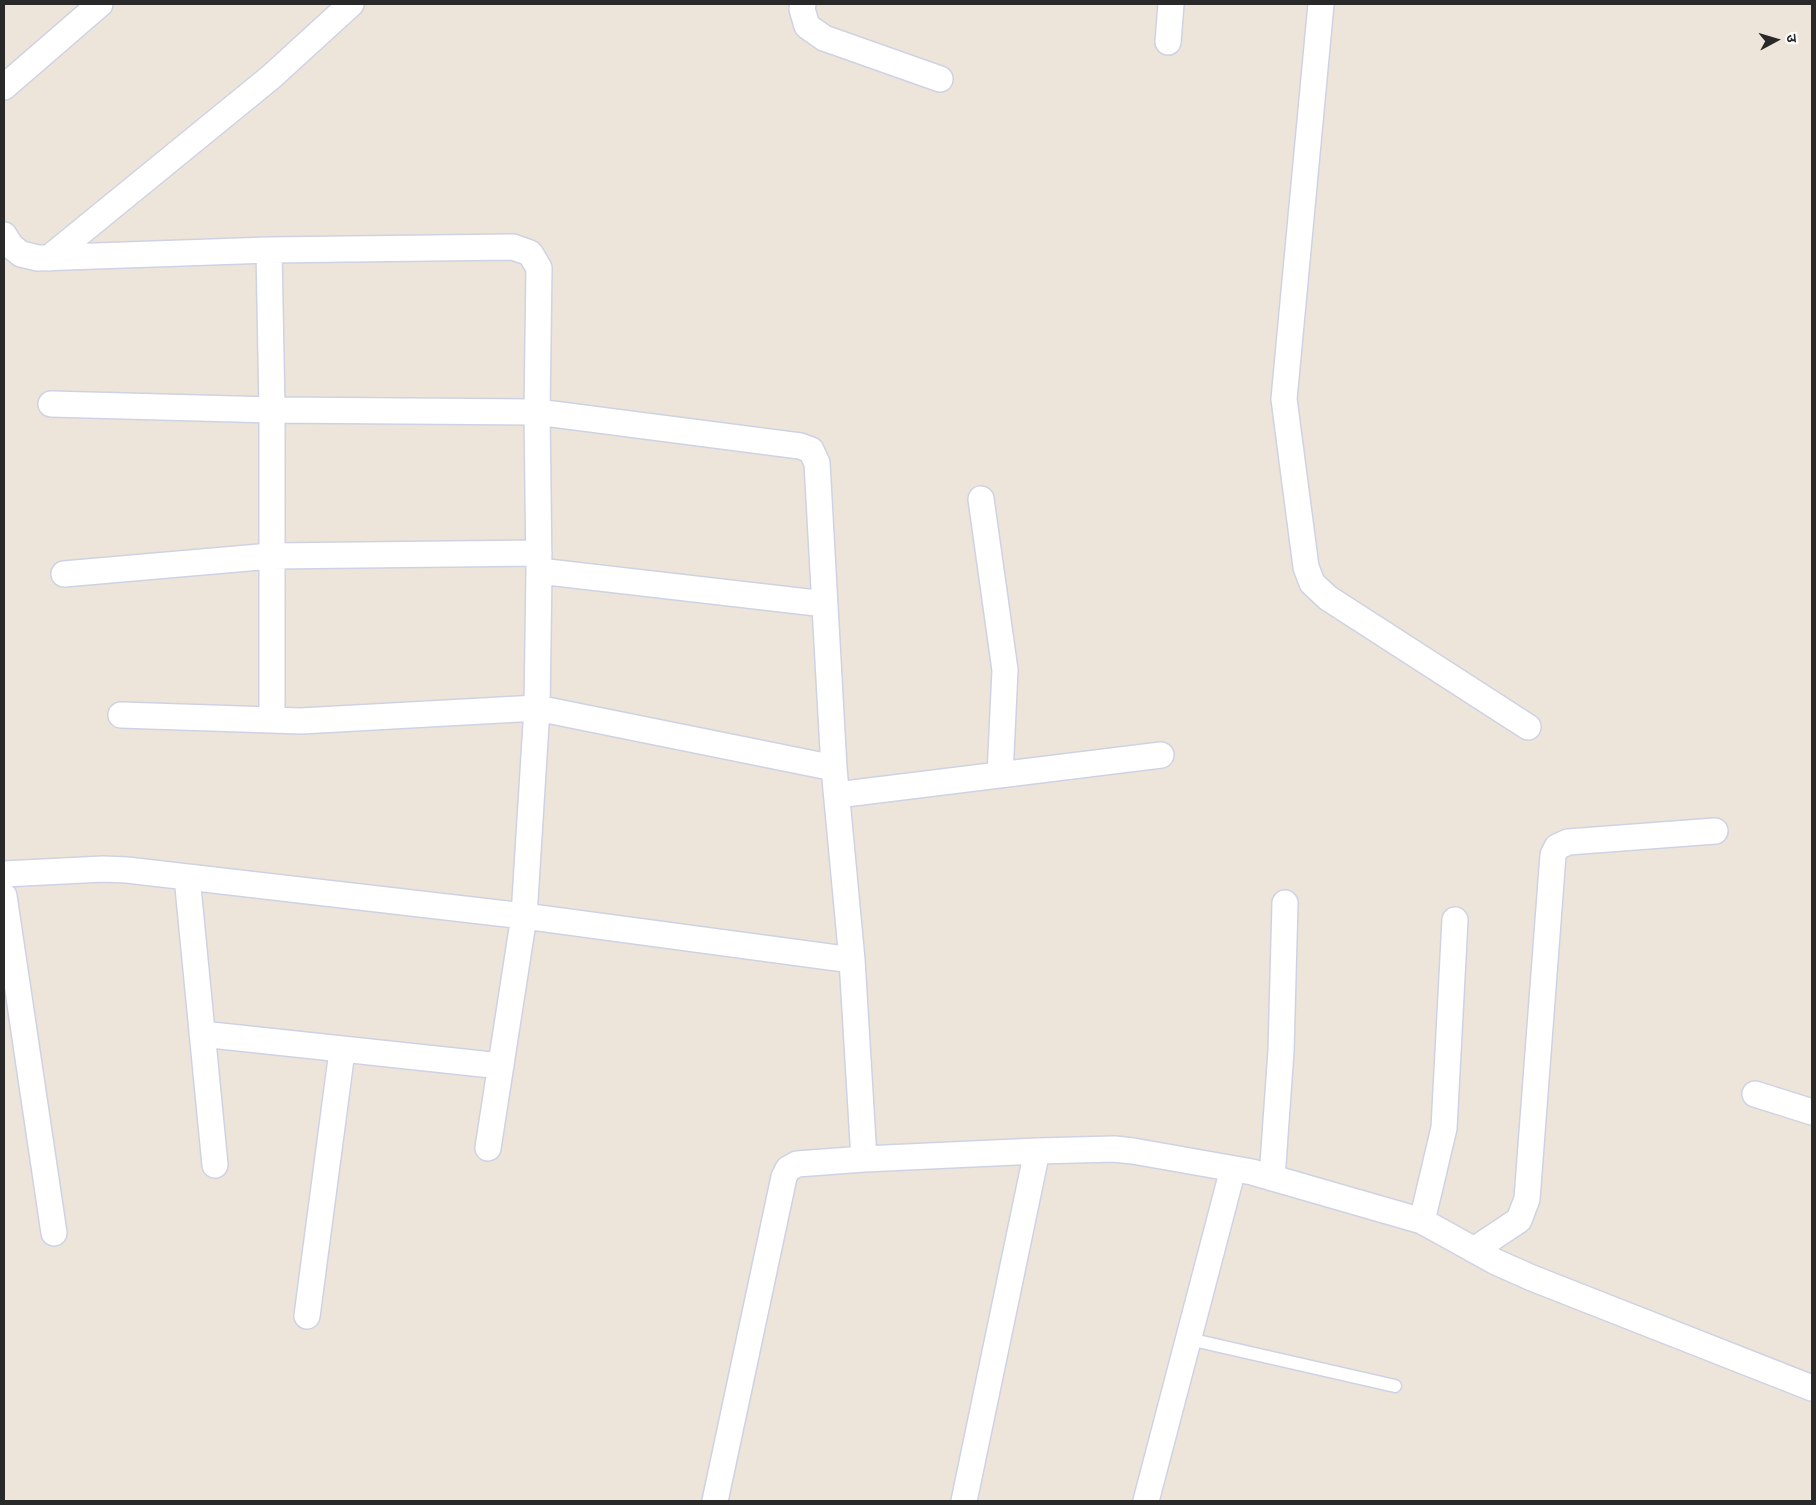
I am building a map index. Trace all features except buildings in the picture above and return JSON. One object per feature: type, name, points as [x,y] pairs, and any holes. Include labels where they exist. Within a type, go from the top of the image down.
[{"type":"street","points":[[4,87],[100,4]]},
{"type":"street","points":[[50,258],[271,77],[351,4]]},
{"type":"street","points":[[803,4],[802,9],[807,26],[824,38],[940,79]]},
{"type":"street","points":[[1168,42],[1171,4]]},
{"type":"street","points":[[1321,4],[1284,399],[1306,568],[1312,583],[1328,598],[1528,727]]},
{"type":"street","points":[[4,235],[11,246],[21,254],[38,258],[270,250],[514,247],[530,253],[539,268],[537,708],[524,916],[488,1148]]},
{"type":"street","points":[[270,250],[272,720]]},
{"type":"street","points":[[52,404],[272,410],[537,412],[800,446],[812,450],[817,463],[834,768],[852,960],[864,1159]]},
{"type":"street","points":[[981,499],[1005,670],[1000,775]]},
{"type":"street","points":[[64,574],[271,556],[539,562],[825,604]]},
{"type":"street","points":[[122,715],[301,721],[537,708],[834,768]]},
{"type":"street","points":[[836,795],[1161,756]]},
{"type":"street","points":[[1474,1250],[1519,1220],[1526,1199],[1556,847],[1568,842],[1715,831]]},
{"type":"street","points":[[4,874],[102,869],[187,877],[524,916],[852,960]]},
{"type":"street","points":[[187,877],[214,1165]]},
{"type":"street","points":[[4,896],[54,1234]]},
{"type":"street","points":[[1272,1178],[1281,1051],[1285,903]]},
{"type":"street","points":[[1422,1221],[1444,1128],[1455,920]]},
{"type":"street","points":[[202,1034],[342,1051],[501,1066]]},
{"type":"street","points":[[307,1316],[342,1051]]},
{"type":"street","points":[[1755,1094],[1812,1112]]},
{"type":"street","points":[[715,1501],[784,1177],[788,1169],[797,1164],[864,1159],[1114,1149],[1233,1169],[1272,1178],[1422,1221],[1496,1262],[1532,1278],[1812,1388]]},
{"type":"street","points":[[964,1501],[1037,1151]]},
{"type":"street","points":[[1146,1501],[1233,1169]]},
{"type":"lane","points":[[1189,1339],[1395,1386]]}]
